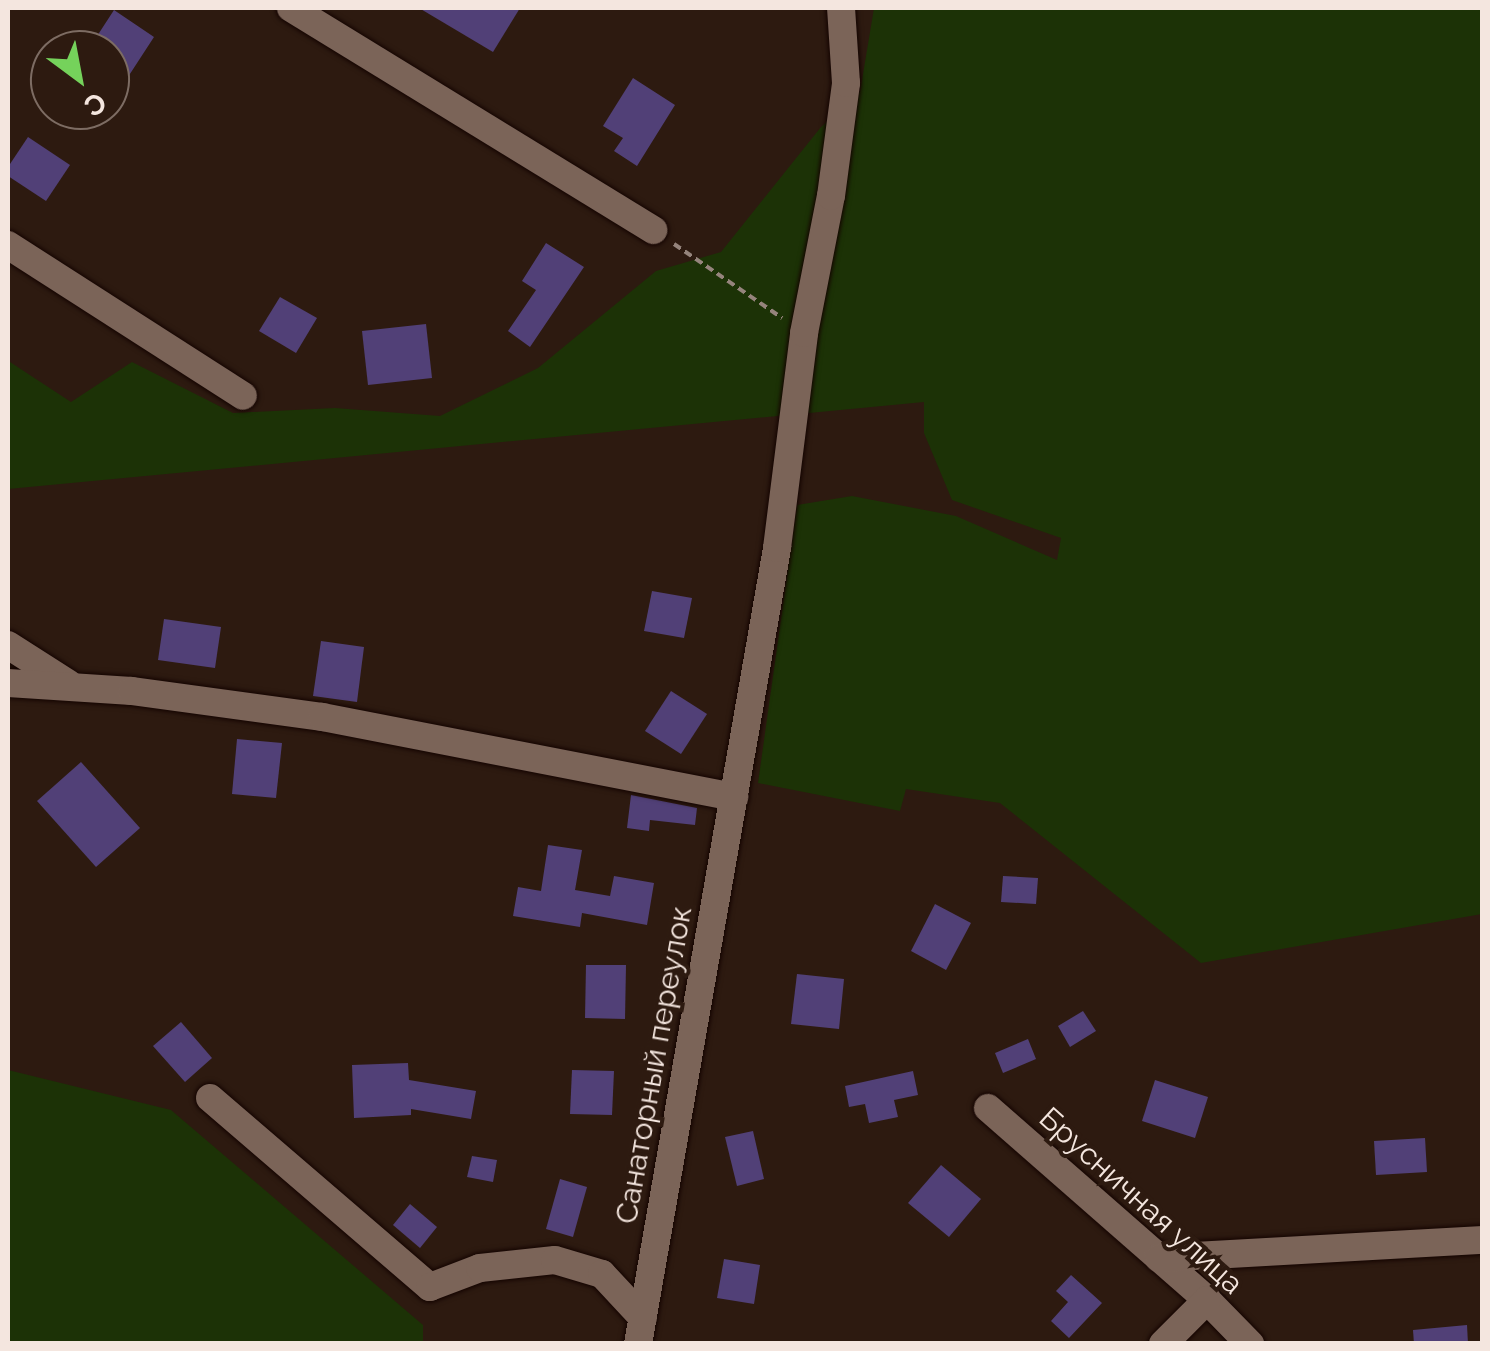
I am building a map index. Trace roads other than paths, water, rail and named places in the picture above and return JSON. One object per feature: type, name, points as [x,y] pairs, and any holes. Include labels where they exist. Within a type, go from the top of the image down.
[{"type":"street","points":[[291,8],[653,230]]},
{"type":"street","name":"Санаторный переулок","points":[[641,1331],[776,548],[804,333],[846,83],[840,8]]},
{"type":"street","points":[[8,245],[243,396]]},
{"type":"street","points":[[8,645],[70,685]]},
{"type":"street","points":[[8,683],[70,685],[322,717],[734,798]]},
{"type":"street","points":[[210,1098],[430,1288],[480,1268],[555,1260],[602,1274],[641,1331]]},
{"type":"street","name":"Брусничная улица","points":[[988,1108],[1207,1300],[1250,1344]]},
{"type":"street","points":[[1159,1258],[1482,1240]]},
{"type":"street","points":[[1164,1344],[1207,1300]]}]
